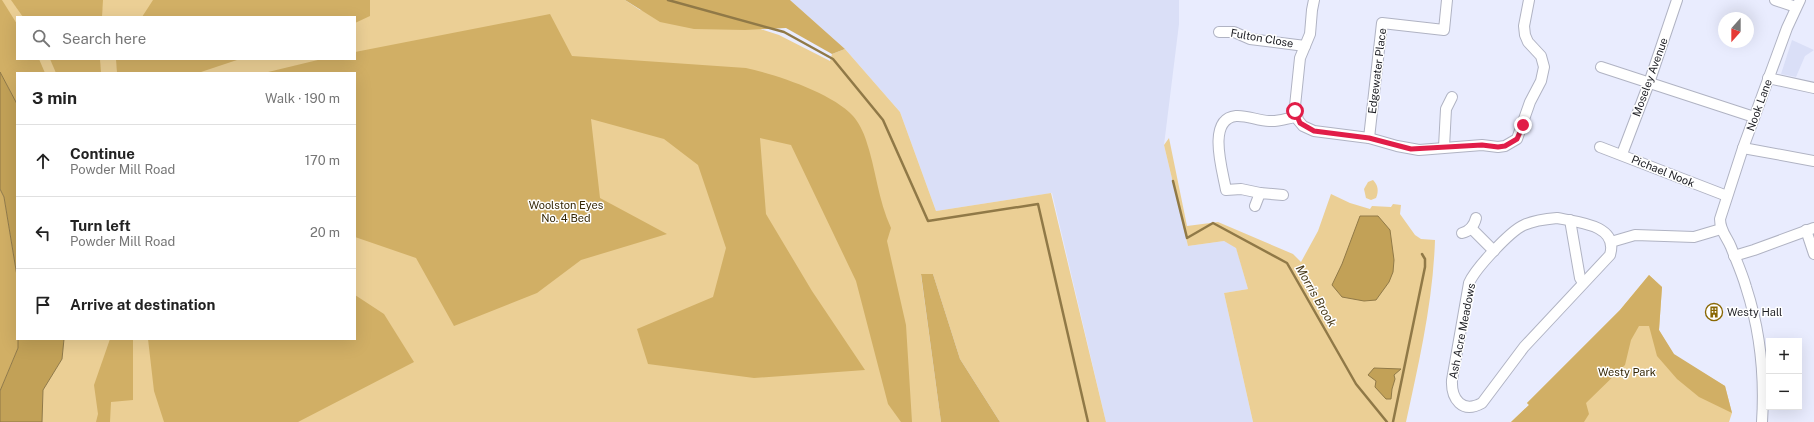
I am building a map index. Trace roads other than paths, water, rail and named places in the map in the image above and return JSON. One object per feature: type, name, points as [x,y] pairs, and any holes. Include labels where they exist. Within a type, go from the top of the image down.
[{"type":"street","points":[[1314,0],[1310,34],[1300,65],[1295,106],[1296,117],[1304,126],[1314,131],[1369,138],[1411,149],[1482,145],[1498,147],[1505,146],[1517,139],[1521,133],[1530,102],[1541,81],[1544,68],[1541,56],[1528,42],[1525,35],[1524,26],[1529,0]]},
{"type":"street","name":"Edgewater Place","points":[[1369,138],[1382,23],[1444,30],[1447,0]]},
{"type":"street","name":"Moseley Avenue","points":[[1622,154],[1649,83],[1677,0]]},
{"type":"street","points":[[1775,0],[1798,4]]},
{"type":"street","name":"Nook Lane","points":[[1721,229],[1720,224],[1726,196],[1768,78],[1798,4]]},
{"type":"street","name":"Fulton Close","points":[[1219,32],[1234,32],[1250,39],[1305,46]]},
{"type":"street","points":[[1601,67],[1754,118]]},
{"type":"street","points":[[1768,78],[1814,88]]},
{"type":"street","points":[[1444,147],[1446,109],[1452,97]]},
{"type":"street","points":[[1283,195],[1260,193],[1241,189],[1226,190],[1218,142],[1219,132],[1225,121],[1235,116],[1269,121],[1296,117]]},
{"type":"street","name":"Pichael Nook","points":[[1600,147],[1622,154],[1726,196]]},
{"type":"street","points":[[1743,148],[1814,161]]},
{"type":"street","points":[[1255,206],[1260,193]]},
{"type":"street","points":[[1476,218],[1467,230],[1494,251]]},
{"type":"street","name":"Ash Acre Meadows","points":[[1557,218],[1570,220],[1598,228],[1609,236],[1611,242],[1612,249],[1610,255],[1524,347],[1482,403],[1475,406],[1463,405],[1458,402],[1453,395],[1452,380],[1469,283],[1476,270],[1494,251],[1522,226],[1540,219],[1557,218]]},
{"type":"street","points":[[1570,220],[1580,278],[1583,283]]},
{"type":"street","points":[[1611,242],[1635,235],[1694,237],[1721,229],[1730,245],[1746,285],[1753,312],[1760,348],[1763,395],[1762,422]]},
{"type":"street","points":[[1734,256],[1810,229],[1814,254]]},
{"type":"waterway","points":[[668,0],[784,32],[833,59],[883,120],[928,221],[1038,204],[1088,422]]},
{"type":"waterway","name":"Morris Brook","points":[[1173,181],[1187,238],[1213,223],[1287,263],[1356,384],[1387,422]]},
{"type":"waterway","points":[[1393,422],[1425,267],[1425,259],[1422,254]]},
{"type":"place","name":"Westy Hall","points":[[1714,312]]},
{"type":"park label","name":"Woolston Eyes No. 4 Bed","points":[[566,211]]},
{"type":"park label","name":"Westy Park","points":[[1627,372]]}]
